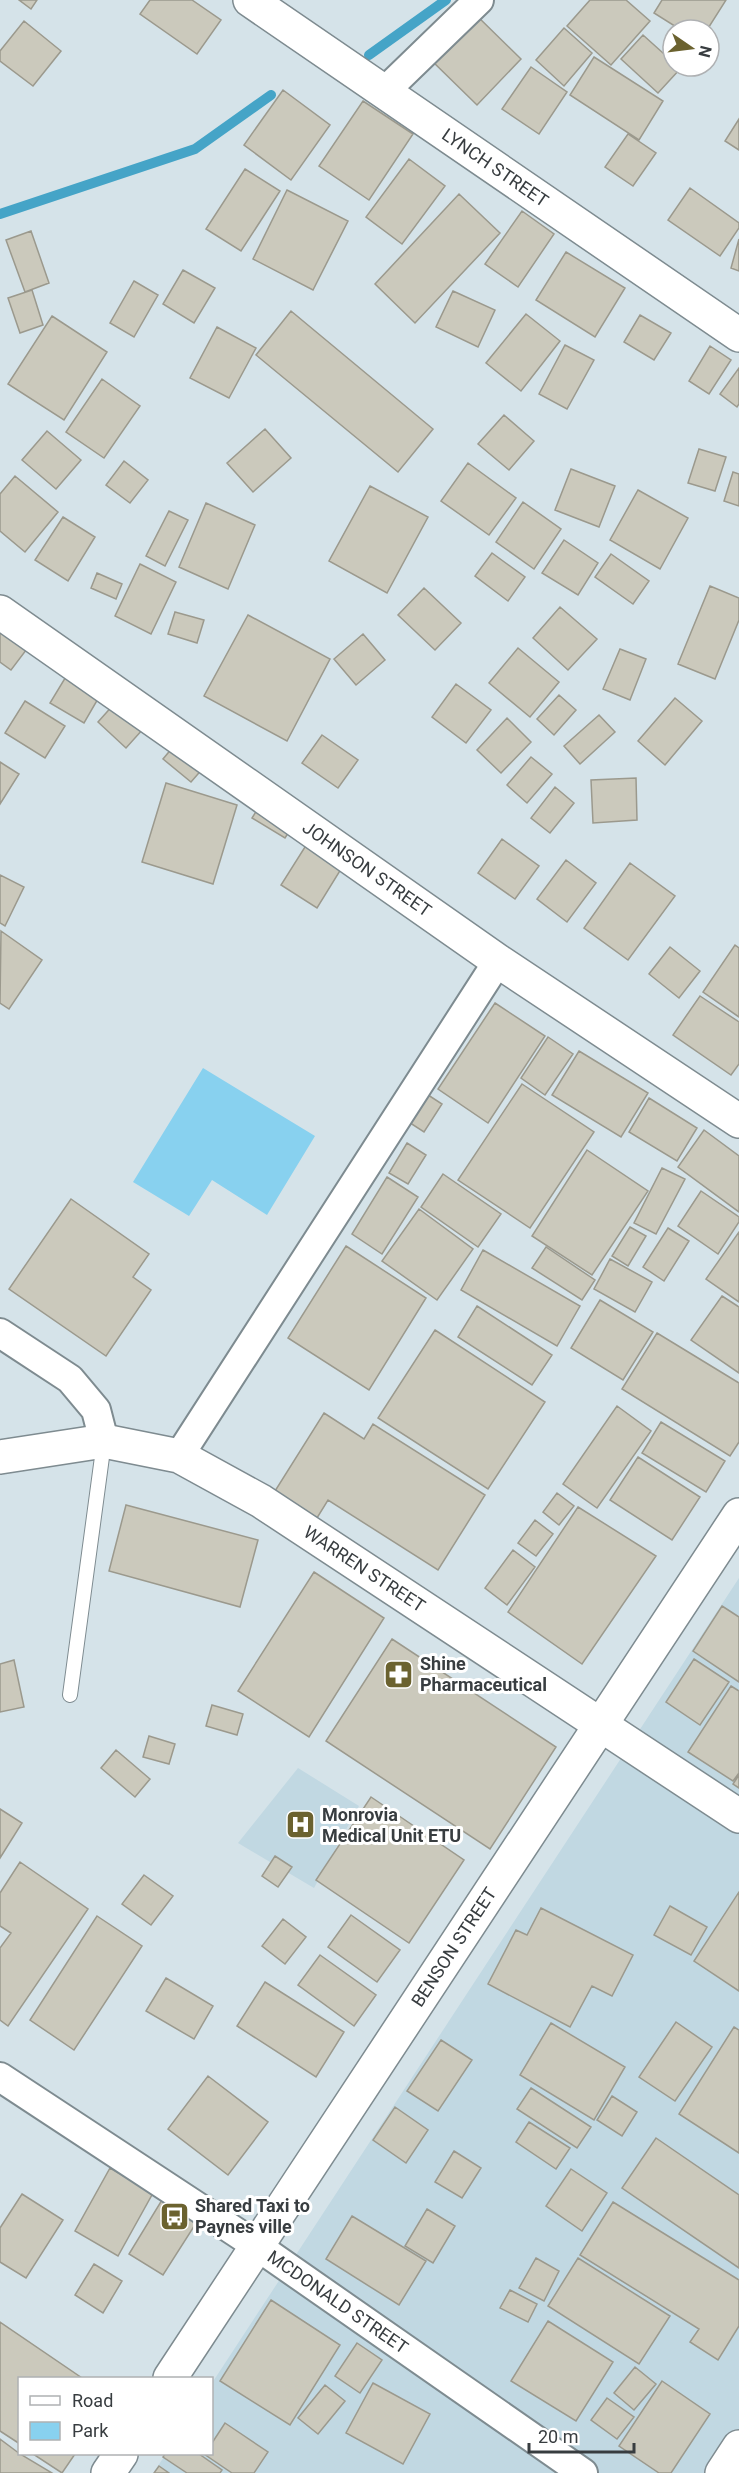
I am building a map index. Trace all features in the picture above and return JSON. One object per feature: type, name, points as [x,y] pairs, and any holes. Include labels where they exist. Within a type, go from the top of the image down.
[{"type":"street","name":"LYNCH STREET","points":[[250,0],[739,335]]},
{"type":"street","points":[[385,91],[479,0]]},
{"type":"street","name":"JOHNSON STREET","points":[[0,612],[498,961],[739,1121]]},
{"type":"street","points":[[179,1456],[498,961]]},
{"type":"street","points":[[0,1333],[70,1379],[96,1410],[104,1441],[0,1457]]},
{"type":"street","name":"WARREN STREET","points":[[104,1441],[179,1456],[261,1501],[739,1816]]},
{"type":"street","name":"BENSON STREET","points":[[171,2377],[739,1515]]},
{"type":"street","name":"MCDONALD STREET","points":[[0,2077],[256,2246],[583,2473]]},
{"type":"street","points":[[722,2473],[739,2446]]},
{"type":"street","points":[[108,2473],[120,2455]]},
{"type":"lane","points":[[70,1695],[104,1441]]},
{"type":"shaded area","points":[[739,1578],[739,2473],[153,2473],[165,2455],[213,2455],[213,2381]]},
{"type":"shaded area","name":"Monrovia Medical Unit ETU","points":[[298,1768],[359,1806],[314,1888],[238,1843]]},
{"type":"green space","points":[[203,1068],[315,1136],[267,1215],[212,1180],[189,1216],[133,1182]]},
{"type":"building","points":[[19,0],[37,0],[31,9]]},
{"type":"building","points":[[150,0],[192,0],[221,20],[197,54],[140,14]]},
{"type":"building","points":[[590,0],[626,0],[650,21],[611,65],[567,26]]},
{"type":"building","points":[[662,0],[726,0],[715,18],[662,18],[654,13]]},
{"type":"building","points":[[474,13],[521,59],[477,105],[429,58]]},
{"type":"building","points":[[24,21],[61,51],[33,86],[0,61],[0,51]]},
{"type":"building","points":[[564,28],[592,53],[564,86],[536,60]]},
{"type":"building","points":[[643,35],[661,51],[661,78],[672,78],[658,93],[621,59]]},
{"type":"building","points":[[594,57],[663,101],[639,140],[570,95]]},
{"type":"building","points":[[531,67],[567,92],[539,134],[502,109]]},
{"type":"building","points":[[283,90],[330,125],[291,180],[244,145]]},
{"type":"building","points":[[363,101],[413,134],[369,200],[319,166]]},
{"type":"building","points":[[739,119],[739,150],[725,141]]},
{"type":"building","points":[[628,134],[656,153],[633,186],[605,167]]},
{"type":"building","points":[[409,159],[445,186],[402,244],[366,217]]},
{"type":"building","points":[[245,169],[280,191],[241,251],[206,229]]},
{"type":"building","points":[[690,188],[739,223],[739,228],[720,256],[668,220]]},
{"type":"building","points":[[287,190],[348,221],[313,290],[253,259]]},
{"type":"building","points":[[459,194],[500,233],[415,323],[375,284]]},
{"type":"building","points":[[522,211],[554,234],[518,287],[485,264]]},
{"type":"building","points":[[31,231],[49,283],[25,292],[6,240]]},
{"type":"building","points":[[739,239],[739,271],[731,268]]},
{"type":"building","points":[[566,252],[625,288],[595,337],[536,300]]},
{"type":"building","points":[[183,270],[215,288],[194,323],[163,304]]},
{"type":"building","points":[[134,281],[158,295],[134,337],[110,323]]},
{"type":"building","points":[[32,290],[43,325],[20,333],[8,298]]},
{"type":"building","points":[[453,291],[495,310],[478,347],[436,327]]},
{"type":"building","points":[[291,311],[433,429],[398,472],[256,355]]},
{"type":"building","points":[[526,314],[560,341],[521,391],[486,363]]},
{"type":"building","points":[[640,315],[671,333],[654,360],[624,342]]},
{"type":"building","points":[[52,316],[107,352],[64,420],[8,384]]},
{"type":"building","points":[[217,327],[256,348],[229,398],[190,378]]},
{"type":"building","points":[[565,345],[594,360],[567,409],[539,394]]},
{"type":"building","points":[[710,346],[731,360],[709,394],[689,381]]},
{"type":"building","points":[[739,368],[739,404],[737,407],[720,394]]},
{"type":"building","points":[[102,379],[140,406],[104,458],[66,432]]},
{"type":"building","points":[[504,415],[534,441],[509,470],[478,444]]},
{"type":"building","points":[[265,429],[291,458],[253,492],[227,463]]},
{"type":"building","points":[[47,431],[81,460],[56,489],[22,460]]},
{"type":"building","points":[[699,449],[726,457],[715,491],[688,483]]},
{"type":"building","points":[[124,461],[148,480],[130,503],[106,485]]},
{"type":"building","points":[[468,463],[516,498],[489,535],[441,501]]},
{"type":"building","points":[[571,469],[615,486],[599,527],[555,510]]},
{"type":"building","points":[[733,472],[739,474],[739,506],[724,501]]},
{"type":"building","points":[[15,476],[58,512],[25,552],[0,531],[0,494]]},
{"type":"building","points":[[370,486],[428,517],[387,593],[329,561]]},
{"type":"building","points":[[638,490],[688,518],[660,569],[610,540]]},
{"type":"building","points":[[523,502],[561,529],[534,569],[496,542]]},
{"type":"building","points":[[206,503],[255,525],[228,589],[179,567]]},
{"type":"building","points":[[169,511],[188,520],[165,566],[146,556]]},
{"type":"building","points":[[63,517],[95,537],[68,581],[35,560]]},
{"type":"building","points":[[564,540],[598,563],[578,595],[542,573]]},
{"type":"building","points":[[492,553],[525,577],[508,601],[475,576]]},
{"type":"building","points":[[611,554],[649,581],[633,604],[595,577]]},
{"type":"building","points":[[140,564],[176,582],[151,634],[115,616]]},
{"type":"building","points":[[97,573],[122,584],[116,599],[91,588]]},
{"type":"building","points":[[710,586],[739,598],[739,620],[715,679],[678,664]]},
{"type":"building","points":[[424,588],[461,623],[435,650],[398,615]]},
{"type":"building","points":[[560,607],[597,639],[568,670],[533,638]]},
{"type":"building","points":[[175,612],[204,620],[197,643],[168,634]]},
{"type":"building","points":[[248,615],[330,659],[287,741],[204,696]]},
{"type":"building","points":[[0,616],[33,641],[11,670],[0,662]]},
{"type":"building","points":[[363,634],[385,660],[356,685],[334,659]]},
{"type":"building","points":[[518,648],[559,682],[530,717],[489,683]]},
{"type":"building","points":[[620,649],[646,659],[630,700],[603,689]]},
{"type":"building","points":[[73,665],[106,685],[84,723],[50,703]]},
{"type":"building","points":[[456,684],[491,710],[466,743],[432,717]]},
{"type":"building","points":[[123,694],[152,719],[126,748],[98,722]]},
{"type":"building","points":[[559,695],[576,710],[554,735],[537,719]]},
{"type":"building","points":[[675,698],[702,721],[665,765],[638,741]]},
{"type":"building","points":[[25,701],[65,726],[45,758],[5,733]]},
{"type":"building","points":[[599,715],[615,732],[580,764],[564,746]]},
{"type":"building","points":[[507,718],[531,742],[501,773],[477,750]]},
{"type":"building","points":[[183,735],[211,759],[191,782],[163,759]]},
{"type":"building","points":[[322,735],[358,760],[338,788],[302,763]]},
{"type":"building","points":[[531,757],[552,774],[527,803],[507,785]]},
{"type":"building","points":[[0,762],[19,774],[0,804]]},
{"type":"building","points":[[636,778],[637,820],[593,823],[591,780]]},
{"type":"building","points":[[166,783],[237,805],[213,884],[142,862]]},
{"type":"building","points":[[555,787],[574,803],[550,833],[531,818]]},
{"type":"building","points":[[270,789],[303,810],[285,838],[252,818]]},
{"type":"building","points":[[310,839],[346,861],[317,908],[281,885]]},
{"type":"building","points":[[502,839],[539,866],[515,899],[478,873]]},
{"type":"building","points":[[566,860],[596,883],[567,922],[537,899]]},
{"type":"building","points":[[630,863],[675,896],[628,960],[584,928]]},
{"type":"building","points":[[0,875],[24,887],[5,926],[0,923]]},
{"type":"building","points":[[1,931],[42,960],[9,1009],[0,1003]]},
{"type":"building","points":[[735,945],[739,948],[739,1017],[703,992]]},
{"type":"building","points":[[670,947],[700,971],[679,998],[649,974]]},
{"type":"building","points":[[700,996],[739,1022],[739,1064],[731,1075],[673,1035]]},
{"type":"building","points":[[495,1003],[545,1036],[488,1123],[438,1089]]},
{"type":"building","points":[[548,1037],[573,1054],[545,1095],[521,1078]]},
{"type":"building","points":[[579,1051],[648,1093],[621,1137],[552,1095]]},
{"type":"building","points":[[522,1084],[594,1132],[530,1228],[458,1180]]},
{"type":"building","points":[[422,1091],[442,1104],[424,1132],[404,1119]]},
{"type":"building","points":[[649,1098],[697,1128],[677,1161],[629,1132]]},
{"type":"building","points":[[704,1130],[739,1156],[739,1212],[678,1167]]},
{"type":"building","points":[[407,1143],[426,1155],[408,1184],[389,1173]]},
{"type":"building","points":[[587,1150],[648,1191],[592,1275],[532,1236]]},
{"type":"building","points":[[662,1168],[685,1179],[656,1234],[634,1223]]},
{"type":"building","points":[[443,1174],[501,1214],[478,1247],[421,1207]]},
{"type":"building","points":[[387,1177],[418,1197],[382,1254],[352,1234]]},
{"type":"building","points":[[701,1191],[739,1217],[739,1222],[718,1254],[678,1226]]},
{"type":"building","points":[[71,1199],[149,1254],[133,1277],[151,1290],[106,1356],[9,1289]]},
{"type":"building","points":[[419,1209],[473,1249],[437,1300],[382,1261]]},
{"type":"building","points":[[630,1227],[646,1236],[628,1266],[612,1256]]},
{"type":"building","points":[[668,1228],[689,1241],[664,1281],[643,1267]]},
{"type":"building","points":[[739,1232],[739,1302],[706,1279]]},
{"type":"building","points":[[346,1246],[426,1298],[369,1390],[288,1338]]},
{"type":"building","points":[[546,1247],[595,1280],[582,1300],[532,1268]]},
{"type":"building","points":[[483,1250],[580,1306],[557,1346],[461,1290]]},
{"type":"building","points":[[610,1259],[652,1282],[635,1312],[594,1289]]},
{"type":"building","points":[[722,1296],[739,1307],[739,1373],[691,1340]]},
{"type":"building","points":[[600,1300],[653,1332],[623,1380],[571,1348]]},
{"type":"building","points":[[477,1306],[552,1355],[532,1385],[458,1337]]},
{"type":"building","points":[[435,1330],[545,1402],[488,1489],[378,1418]]},
{"type":"building","points":[[657,1333],[739,1383],[739,1442],[730,1456],[622,1389]]},
{"type":"building","points":[[617,1406],[651,1431],[597,1508],[563,1484]]},
{"type":"building","points":[[324,1413],[364,1439],[373,1424],[485,1495],[438,1570],[328,1500],[317,1518],[275,1491]]},
{"type":"building","points":[[661,1422],[725,1461],[706,1492],[642,1453]]},
{"type":"building","points":[[638,1457],[700,1497],[672,1540],[610,1500]]},
{"type":"building","points":[[557,1493],[574,1506],[559,1525],[543,1512]]},
{"type":"building","points":[[126,1505],[258,1540],[240,1607],[109,1571]]},
{"type":"building","points":[[578,1507],[656,1556],[582,1664],[508,1612]]},
{"type":"building","points":[[535,1520],[553,1534],[536,1556],[518,1543]]},
{"type":"building","points":[[513,1550],[535,1567],[507,1605],[485,1588]]},
{"type":"building","points":[[314,1572],[384,1618],[309,1737],[238,1691]]},
{"type":"building","points":[[722,1606],[739,1617],[739,1682],[693,1651]]},
{"type":"building","points":[[392,1639],[556,1747],[490,1849],[326,1741]]},
{"type":"building","points":[[694,1659],[729,1682],[700,1725],[666,1702]]},
{"type":"building","points":[[14,1660],[24,1707],[0,1712],[0,1664]]},
{"type":"building","points":[[731,1686],[739,1691],[739,1773],[733,1781],[688,1752]]},
{"type":"building","points":[[212,1705],[243,1714],[237,1735],[206,1726]]},
{"type":"building","points":[[149,1736],[175,1744],[169,1764],[143,1757]]},
{"type":"building","points":[[116,1750],[150,1779],[135,1797],[101,1768]]},
{"type":"building","points":[[739,1775],[739,1788],[733,1784]]},
{"type":"building","points":[[371,1797],[464,1860],[409,1943],[316,1880]]},
{"type":"building","points":[[0,1809],[22,1823],[0,1858]]},
{"type":"building","points":[[275,1856],[292,1867],[278,1887],[262,1876]]},
{"type":"building","points":[[20,1862],[88,1909],[8,2026],[0,2020],[0,1948],[11,1933],[0,1926],[0,1893]]},
{"type":"building","points":[[144,1875],[173,1896],[151,1925],[122,1904]]},
{"type":"building","points":[[739,1892],[739,1991],[694,1961]]},
{"type":"building","points":[[670,1906],[707,1927],[691,1955],[654,1935]]},
{"type":"building","points":[[541,1908],[633,1955],[612,1996],[592,1986],[570,2027],[488,1984],[516,1930],[527,1935]]},
{"type":"building","points":[[351,1915],[400,1950],[377,1982],[328,1947]]},
{"type":"building","points":[[97,1916],[142,1946],[74,2050],[30,2020]]},
{"type":"building","points":[[283,1919],[306,1937],[285,1964],[262,1946]]},
{"type":"building","points":[[320,1955],[376,1995],[354,2026],[298,1985]]},
{"type":"building","points":[[166,1978],[213,2006],[194,2039],[146,2011]]},
{"type":"building","points":[[265,1982],[344,2032],[316,2077],[237,2026]]},
{"type":"building","points":[[676,2022],[712,2047],[675,2101],[639,2077]]},
{"type":"building","points":[[551,2023],[625,2067],[594,2120],[520,2075]]},
{"type":"building","points":[[734,2027],[739,2030],[739,2153],[679,2114]]},
{"type":"building","points":[[441,2040],[472,2060],[438,2111],[407,2091]]},
{"type":"building","points":[[208,2076],[268,2122],[228,2175],[168,2129]]},
{"type":"building","points":[[531,2088],[591,2127],[577,2148],[517,2109]]},
{"type":"building","points":[[612,2096],[637,2112],[622,2136],[597,2120]]},
{"type":"building","points":[[395,2107],[428,2130],[406,2163],[373,2140]]},
{"type":"building","points":[[529,2122],[570,2148],[556,2169],[516,2142]]},
{"type":"building","points":[[656,2138],[739,2195],[739,2268],[622,2188]]},
{"type":"building","points":[[454,2151],[481,2168],[462,2198],[435,2182]]},
{"type":"building","points":[[110,2168],[153,2193],[118,2256],[75,2231]]},
{"type":"building","points":[[571,2169],[607,2193],[582,2231],[546,2206]]},
{"type":"building","points":[[22,2194],[63,2220],[26,2278],[0,2262],[0,2228]]},
{"type":"building","points":[[165,2195],[200,2217],[163,2275],[129,2254]]},
{"type":"building","points":[[613,2202],[739,2280],[739,2326],[718,2360],[690,2342],[699,2329],[580,2255]]},
{"type":"building","points":[[427,2209],[455,2226],[433,2263],[405,2246]]},
{"type":"building","points":[[352,2216],[426,2261],[399,2305],[326,2259]]},
{"type":"building","points":[[536,2258],[559,2271],[544,2301],[519,2288]]},
{"type":"building","points":[[578,2258],[670,2316],[639,2364],[548,2306]]},
{"type":"building","points":[[94,2264],[122,2281],[103,2313],[75,2295]]},
{"type":"building","points":[[510,2290],[537,2304],[528,2322],[500,2308]]},
{"type":"building","points":[[271,2300],[340,2345],[290,2425],[220,2381]]},
{"type":"building","points":[[548,2321],[613,2362],[576,2421],[511,2381]]},
{"type":"building","points":[[0,2322],[81,2377],[18,2377],[18,2443],[0,2431]]},
{"type":"building","points":[[357,2343],[382,2360],[360,2393],[335,2376]]},
{"type":"building","points":[[635,2367],[656,2384],[634,2410],[614,2393]]},
{"type":"building","points":[[662,2381],[710,2414],[671,2473],[659,2473],[619,2446]]},
{"type":"building","points":[[373,2383],[430,2414],[403,2464],[346,2433]]},
{"type":"building","points":[[325,2385],[345,2401],[318,2434],[298,2418]]},
{"type":"building","points":[[607,2398],[634,2417],[617,2439],[591,2420]]},
{"type":"building","points":[[225,2423],[268,2452],[254,2473],[232,2473],[205,2455],[213,2455],[213,2441]]},
{"type":"building","points":[[0,2439],[18,2452],[18,2455],[52,2473],[0,2473]]},
{"type":"building","points":[[35,2455],[74,2455],[62,2473]]},
{"type":"building","points":[[164,2455],[200,2455],[222,2470],[220,2473],[187,2473],[163,2457]]},
{"type":"building","points":[[159,2466],[169,2473],[154,2473]]},
{"type":"waterway","points":[[369,55],[446,0]]},
{"type":"waterway","points":[[0,214],[195,149],[271,95]]},
{"type":"place","name":"Shine Pharmaceutical","points":[[399,1674]]},
{"type":"place","name":"Monrovia Medical Unit ETU","points":[[301,1825]]},
{"type":"place","name":"Shared Taxi to Paynes ville","points":[[174,2216]]}]
